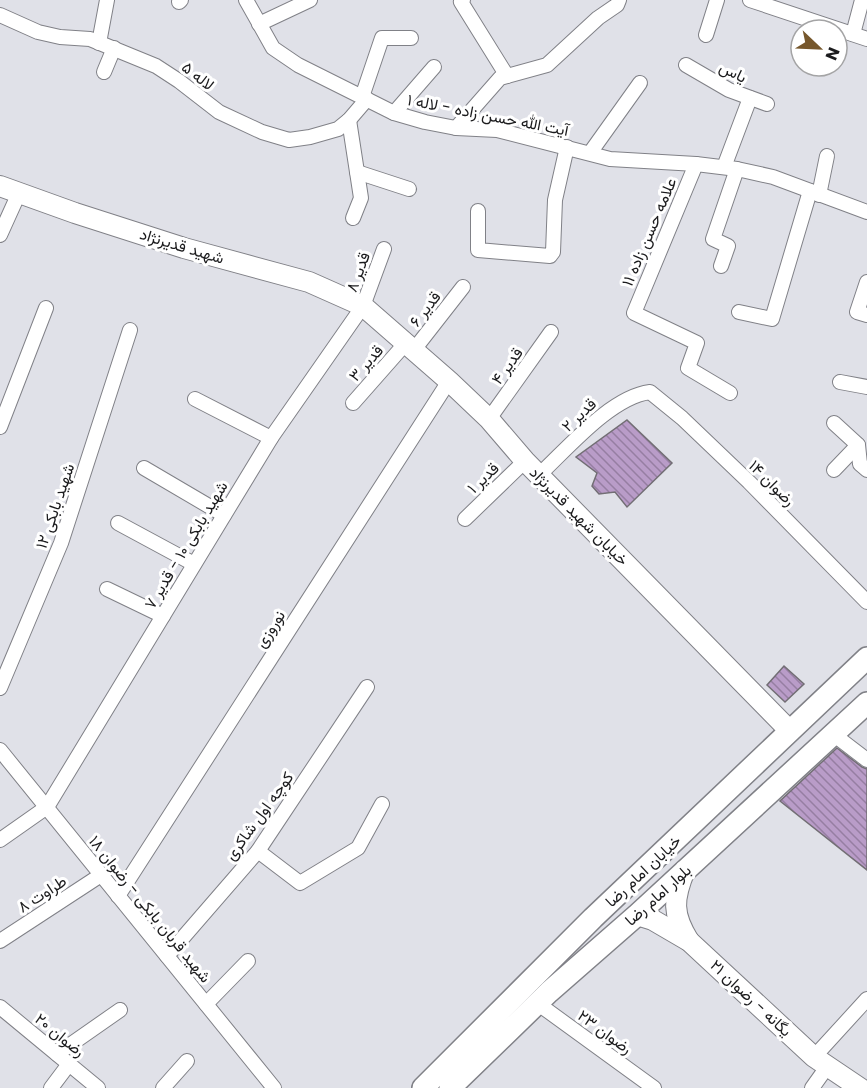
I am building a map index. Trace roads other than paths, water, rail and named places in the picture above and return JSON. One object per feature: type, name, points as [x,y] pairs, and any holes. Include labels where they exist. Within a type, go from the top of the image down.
[{"type":"main road","name":"خیابان امام رضا","points":[[423,1088],[605,907],[867,658]]},
{"type":"main road","name":"بلوار امام رضا","points":[[450,1088],[537,1004],[867,704]]},
{"type":"main road","points":[[707,811],[727,832]]},
{"type":"main road","points":[[605,907],[630,920]]},
{"type":"street","points":[[99,43],[107,0]]},
{"type":"street","name":"آیت الله حسن زاده - لاله ۱","points":[[246,0],[273,48],[298,65],[394,113],[456,128],[497,130],[610,159],[730,168],[772,177],[867,212]]},
{"type":"street","points":[[259,24],[310,0]]},
{"type":"street","points":[[463,0],[461,2],[507,76]]},
{"type":"street","points":[[456,128],[500,78],[547,65],[598,18],[617,5],[619,0]]},
{"type":"street","points":[[706,35],[717,0]]},
{"type":"street","points":[[750,0],[771,3],[867,39]]},
{"type":"street","points":[[853,34],[862,0]]},
{"type":"street","name":"لاله ۵","points":[[0,15],[38,32],[60,37],[90,39],[156,66],[219,112],[261,132],[289,140],[338,129],[349,120],[364,98]]},
{"type":"street","points":[[364,98],[382,38],[411,38]]},
{"type":"street","points":[[104,72],[114,48]]},
{"type":"street","name":"یاس","points":[[686,65],[729,90],[768,104]]},
{"type":"street","points":[[394,113],[434,67]]},
{"type":"street","points":[[590,153],[640,82]]},
{"type":"street","points":[[721,266],[728,246],[713,239],[750,98]]},
{"type":"street","points":[[349,120],[361,198],[353,218]]},
{"type":"street","points":[[478,211],[478,250],[550,256],[553,252],[555,200],[567,147]]},
{"type":"street","points":[[739,312],[772,319],[827,156]]},
{"type":"street","name":"علامه حسن زاده ۱۱","points":[[696,164],[634,313],[697,343],[688,368],[730,393]]},
{"type":"street","points":[[357,172],[409,189]]},
{"type":"street","name":"شهید قدیرنژاد","points":[[0,186],[184,248],[309,282],[363,306]]},
{"type":"street","points":[[0,235],[19,194]]},
{"type":"street","name":"قدیر ۸","points":[[363,306],[384,249]]},
{"type":"street","points":[[867,282],[857,312],[867,315]]},
{"type":"street","name":"قدیر ۶","points":[[409,348],[463,287]]},
{"type":"street","name":"خيابان شهيد قديرنژاد","points":[[363,306],[489,419],[525,461],[790,732]]},
{"type":"street","name":"شهید بابکی ۱۰ - قدیر ۷","points":[[46,807],[271,438],[363,306]]},
{"type":"street","points":[[0,427],[46,308]]},
{"type":"street","name":"شهید بابکی ۱۲","points":[[0,688],[61,543],[130,330]]},
{"type":"street","name":"قدیر ۴","points":[[489,419],[551,332]]},
{"type":"street","name":"قدیر ۳","points":[[352,403],[409,348]]},
{"type":"street","name":"نوروزی","points":[[118,896],[449,381]]},
{"type":"street","points":[[840,382],[867,387]]},
{"type":"street","name":"قدیر ۲","points":[[539,475],[611,408],[625,400],[650,392]]},
{"type":"street","name":"رضوان ۱۴","points":[[650,392],[682,418],[749,482],[867,602]]},
{"type":"street","points":[[195,399],[271,438]]},
{"type":"street","points":[[834,423],[858,445],[860,464],[867,470]]},
{"type":"street","points":[[834,470],[858,445]]},
{"type":"street","name":"قدیر ۱","points":[[465,519],[525,461]]},
{"type":"street","points":[[144,468],[224,515]]},
{"type":"street","points":[[118,523],[194,564]]},
{"type":"street","points":[[107,589],[163,616]]},
{"type":"street","name":"کوچه اول شاکری","points":[[167,956],[258,851],[367,687]]},
{"type":"street","points":[[833,735],[867,760]]},
{"type":"street","name":"شهید قربان بابکی - رضوان ۱۸","points":[[0,751],[274,1088]]},
{"type":"street","points":[[258,851],[300,883],[358,848],[382,804]]},
{"type":"street","points":[[0,840],[46,807]]},
{"type":"street","points":[[685,870],[678,886],[675,912],[689,941]]},
{"type":"street","name":"طراوت ۸","points":[[0,941],[101,875]]},
{"type":"street","name":"یگانه - رضوان ۲۱","points":[[630,920],[653,920],[689,941],[821,1062],[860,1088]]},
{"type":"street","points":[[206,1004],[248,961]]},
{"type":"street","points":[[812,1088],[821,1062],[867,999]]},
{"type":"street","name":"رضوان ۲۳","points":[[537,1004],[654,1088]]},
{"type":"street","name":"رضوان ۲۰","points":[[0,1007],[98,1088]]},
{"type":"street","points":[[57,1054],[120,1010]]},
{"type":"street","points":[[163,1088],[187,1062]]},
{"type":"street","points":[[51,1088],[69,1064]]}]
